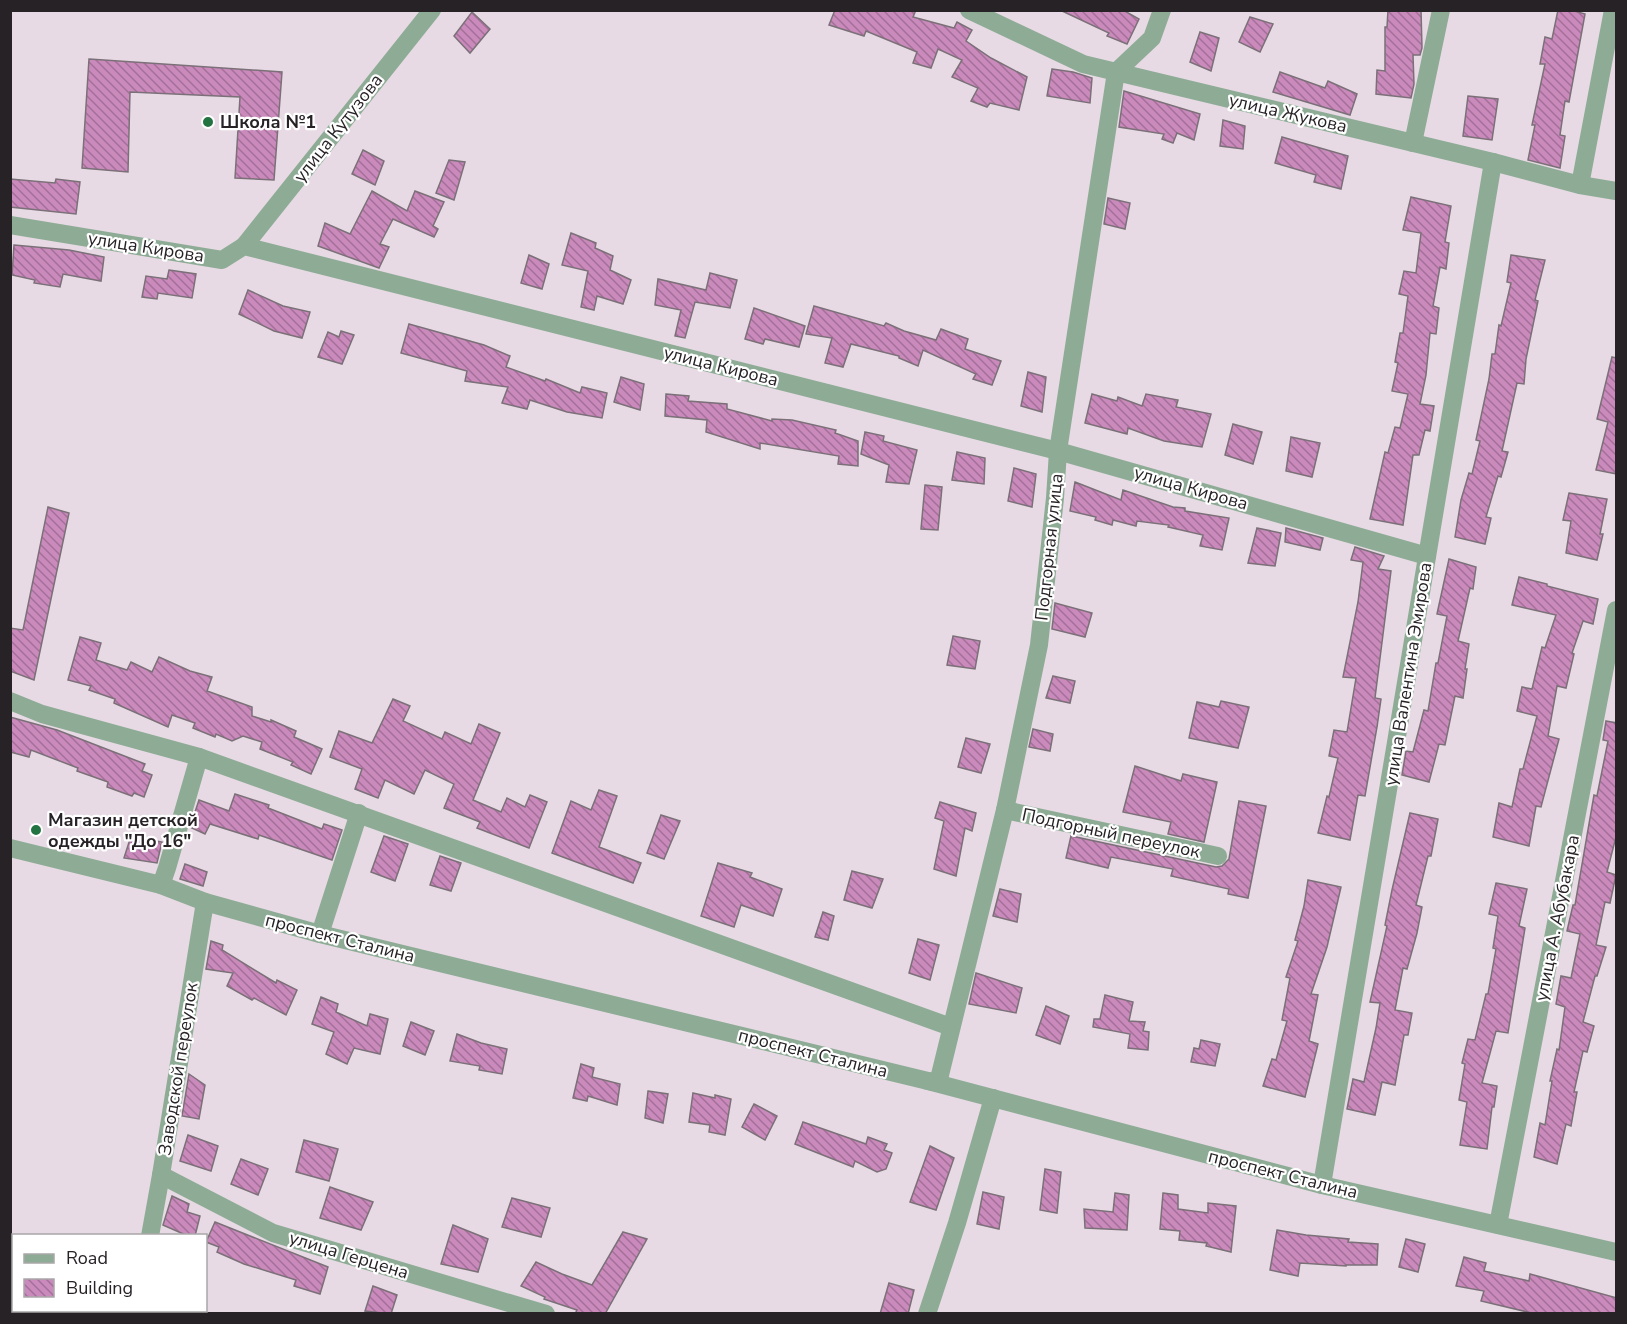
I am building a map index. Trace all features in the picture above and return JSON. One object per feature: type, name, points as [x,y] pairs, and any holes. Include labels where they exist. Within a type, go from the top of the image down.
[{"type":"street","name":"улица Кутузова","points":[[244,246],[432,10]]},
{"type":"street","name":"улица Жукова","points":[[969,10],[1083,64],[1580,185],[1617,191]]},
{"type":"street","points":[[1116,72],[1152,38],[1162,10]]},
{"type":"street","points":[[1413,143],[1441,10]]},
{"type":"street","points":[[1580,185],[1613,10]]},
{"type":"street","name":"Подгорная улица","points":[[928,1081],[938,1083],[1005,810],[1039,645],[1058,450],[1116,72]]},
{"type":"street","name":"улица Валентина Эмирова","points":[[1322,1185],[1493,162]]},
{"type":"street","name":"улица Кирова","points":[[10,225],[222,260],[244,246],[1058,450],[1427,555]]},
{"type":"street","name":"улица А. Абубакара","points":[[1498,1226],[1617,610]]},
{"type":"street","points":[[10,701],[42,714],[199,757],[951,1027]]},
{"type":"street","points":[[161,885],[199,757]]},
{"type":"street","name":"Подгорный переулок","points":[[1005,810],[1218,856]]},
{"type":"street","points":[[320,934],[359,813]]},
{"type":"street","name":"проспект Сталина","points":[[10,848],[161,885],[206,902],[320,934],[928,1081],[1322,1185],[1617,1252]]},
{"type":"street","name":"Заводской переулок","points":[[150,1234],[206,902]]},
{"type":"street","points":[[927,1314],[957,1223],[993,1098]]},
{"type":"street","name":"улица Герцена","points":[[161,1175],[273,1233],[546,1314]]},
{"type":"building","points":[[835,10],[916,10],[913,17],[954,28],[957,22],[972,30],[966,41],[991,58],[1027,77],[1019,110],[990,103],[987,107],[971,101],[978,88],[952,77],[962,60],[938,49],[931,68],[913,63],[917,52],[866,31],[864,36],[829,25]]},
{"type":"building","points":[[1060,10],[1123,10],[1139,19],[1127,44],[1107,36],[1109,33]]},
{"type":"building","points":[[1388,10],[1421,10],[1422,48],[1420,55],[1413,55],[1414,84],[1411,98],[1376,94],[1377,70],[1385,71],[1385,27],[1387,27]]},
{"type":"building","points":[[1558,10],[1571,10],[1585,14],[1569,102],[1565,101],[1560,135],[1565,136],[1560,168],[1528,160],[1535,125],[1532,125],[1545,64],[1540,64],[1545,37],[1552,39]]},
{"type":"building","points":[[472,12],[490,29],[470,53],[454,36]]},
{"type":"building","points":[[1250,17],[1273,24],[1260,52],[1239,42]]},
{"type":"building","points":[[1200,32],[1219,38],[1211,71],[1190,62]]},
{"type":"building","points":[[89,59],[282,72],[274,180],[235,178],[240,97],[130,92],[128,172],[82,168]]},
{"type":"building","points":[[1052,69],[1092,78],[1090,103],[1047,96]]},
{"type":"building","points":[[1280,72],[1325,88],[1328,81],[1357,94],[1350,115],[1273,92]]},
{"type":"building","points":[[1124,91],[1200,114],[1194,140],[1177,133],[1173,143],[1162,139],[1164,134],[1119,127]]},
{"type":"building","points":[[1468,96],[1498,99],[1492,140],[1463,136]]},
{"type":"building","points":[[1223,120],[1245,126],[1243,149],[1220,146]]},
{"type":"building","points":[[1282,137],[1348,156],[1341,189],[1314,182],[1316,175],[1275,163]]},
{"type":"building","points":[[363,150],[384,161],[375,185],[352,174]]},
{"type":"building","points":[[449,160],[465,162],[454,200],[436,193]]},
{"type":"building","points":[[10,179],[55,183],[56,179],[80,182],[76,214],[10,207]]},
{"type":"building","points":[[372,191],[407,211],[415,191],[444,202],[433,226],[438,229],[434,237],[393,219],[380,244],[389,247],[379,268],[318,246],[325,223],[350,234]]},
{"type":"building","points":[[1411,197],[1451,206],[1445,242],[1449,243],[1446,269],[1440,267],[1433,306],[1439,308],[1436,334],[1430,333],[1426,375],[1420,404],[1434,406],[1430,431],[1425,430],[1419,455],[1413,455],[1403,525],[1370,519],[1385,452],[1388,453],[1395,427],[1400,428],[1408,394],[1392,391],[1398,363],[1395,362],[1400,333],[1403,333],[1408,296],[1399,294],[1404,271],[1416,273],[1421,233],[1403,230]]},
{"type":"building","points":[[1108,198],[1130,203],[1125,229],[1104,224]]},
{"type":"building","points":[[571,233],[596,243],[595,248],[613,256],[610,270],[631,280],[623,304],[597,296],[594,310],[581,307],[588,271],[562,265]]},
{"type":"building","points":[[14,245],[69,250],[104,257],[101,281],[63,274],[60,287],[34,283],[35,280],[12,275]]},
{"type":"building","points":[[529,255],[549,264],[542,289],[521,283]]},
{"type":"building","points":[[1511,255],[1545,260],[1535,300],[1538,301],[1526,359],[1524,384],[1517,383],[1502,451],[1508,452],[1486,517],[1491,518],[1485,544],[1455,537],[1461,500],[1469,473],[1472,474],[1480,441],[1476,440],[1492,354],[1495,354],[1499,325],[1501,326],[1511,283],[1507,282]]},
{"type":"building","points":[[169,270],[196,274],[192,298],[158,293],[157,299],[142,297],[146,276],[167,279]]},
{"type":"building","points":[[710,273],[737,280],[730,308],[695,302],[685,338],[675,336],[681,310],[655,305],[658,279],[706,290]]},
{"type":"building","points":[[248,290],[283,306],[310,312],[302,338],[274,331],[239,314]]},
{"type":"building","points":[[814,306],[884,326],[886,323],[936,340],[941,329],[968,339],[965,349],[1001,361],[992,385],[973,379],[976,374],[923,350],[918,366],[899,356],[851,344],[843,367],[825,363],[832,338],[806,334]]},
{"type":"building","points":[[754,308],[805,326],[799,347],[765,339],[763,344],[745,339]]},
{"type":"building","points":[[409,324],[484,345],[510,356],[506,367],[545,381],[546,379],[580,393],[582,387],[607,393],[602,418],[567,412],[530,400],[527,409],[502,403],[508,387],[465,381],[467,371],[401,353]]},
{"type":"building","points":[[341,331],[354,335],[342,364],[318,357],[328,332],[339,337]]},
{"type":"building","points":[[1612,357],[1617,358],[1617,474],[1596,470],[1608,422],[1597,419]]},
{"type":"building","points":[[1028,372],[1046,377],[1042,412],[1021,406]]},
{"type":"building","points":[[621,377],[644,384],[640,410],[614,402]]},
{"type":"building","points":[[666,394],[689,396],[688,401],[727,404],[727,409],[772,421],[772,419],[792,420],[836,430],[835,433],[858,441],[858,466],[838,464],[839,456],[760,443],[760,449],[706,432],[707,420],[665,416]]},
{"type":"building","points":[[1092,394],[1117,401],[1118,397],[1142,406],[1146,394],[1178,400],[1176,407],[1211,414],[1202,447],[1164,441],[1128,428],[1127,434],[1085,423]]},
{"type":"building","points":[[1233,424],[1262,432],[1253,464],[1225,455]]},
{"type":"building","points":[[865,432],[884,436],[883,441],[917,450],[909,484],[886,482],[889,465],[861,454]]},
{"type":"building","points":[[1291,437],[1320,443],[1312,477],[1286,471]]},
{"type":"building","points":[[957,452],[985,458],[984,484],[952,480]]},
{"type":"building","points":[[1014,468],[1036,474],[1032,507],[1008,501]]},
{"type":"building","points":[[1075,482],[1121,500],[1123,490],[1173,507],[1185,508],[1185,511],[1229,518],[1222,550],[1200,546],[1203,535],[1168,527],[1169,525],[1137,521],[1136,526],[1113,520],[1112,525],[1095,520],[1096,517],[1070,511]]},
{"type":"building","points":[[925,485],[942,487],[938,530],[921,529]]},
{"type":"building","points":[[1569,493],[1607,499],[1597,560],[1566,553],[1571,521],[1563,520]]},
{"type":"building","points":[[48,507],[69,513],[34,680],[10,671],[10,628],[23,630]]},
{"type":"building","points":[[1257,528],[1281,533],[1275,566],[1248,563]]},
{"type":"building","points":[[1286,528],[1323,538],[1320,550],[1285,542]]},
{"type":"building","points":[[1355,547],[1384,556],[1378,569],[1391,571],[1375,698],[1381,699],[1377,727],[1365,796],[1358,795],[1350,840],[1318,833],[1338,758],[1329,756],[1334,730],[1347,732],[1356,678],[1343,677],[1358,602],[1363,562],[1351,560]]},
{"type":"building","points":[[1449,559],[1476,567],[1473,589],[1470,588],[1458,641],[1469,644],[1465,669],[1467,669],[1463,698],[1455,696],[1445,745],[1439,744],[1429,782],[1402,775],[1406,751],[1413,752],[1424,710],[1428,711],[1447,616],[1437,614]]},
{"type":"building","points":[[1519,577],[1598,599],[1593,624],[1583,621],[1572,653],[1574,654],[1566,688],[1557,686],[1548,736],[1559,739],[1541,807],[1536,806],[1529,846],[1493,837],[1499,803],[1512,807],[1520,769],[1523,769],[1537,716],[1517,711],[1522,687],[1532,689],[1542,647],[1545,648],[1556,615],[1512,605]]},
{"type":"building","points":[[1055,603],[1092,613],[1085,637],[1052,629]]},
{"type":"building","points":[[953,636],[980,641],[975,669],[947,665]]},
{"type":"building","points":[[80,637],[101,643],[96,660],[127,670],[131,662],[152,672],[159,657],[190,671],[212,677],[207,691],[252,707],[252,716],[271,722],[271,720],[296,731],[294,737],[322,749],[311,774],[291,765],[293,762],[260,749],[262,742],[243,736],[232,741],[216,734],[215,737],[193,728],[195,723],[172,715],[168,727],[114,703],[115,699],[89,690],[91,686],[68,680]]},
{"type":"building","points":[[1053,676],[1075,681],[1070,703],[1046,698]]},
{"type":"building","points":[[393,699],[410,706],[403,721],[442,739],[445,732],[471,744],[479,724],[500,733],[473,800],[501,812],[507,798],[525,807],[530,795],[547,802],[529,848],[477,828],[480,822],[444,808],[454,784],[425,770],[414,794],[385,780],[378,798],[355,789],[362,769],[330,757],[339,731],[372,743]]},
{"type":"building","points":[[1221,701],[1249,707],[1238,748],[1189,738],[1197,702],[1219,707]]},
{"type":"building","points":[[10,717],[57,730],[145,764],[142,771],[152,775],[144,797],[134,793],[132,796],[107,787],[108,782],[31,750],[29,757],[10,752]]},
{"type":"building","points":[[1606,721],[1617,723],[1617,833],[1607,872],[1616,875],[1610,903],[1605,902],[1596,945],[1606,947],[1597,976],[1595,976],[1583,1022],[1594,1026],[1587,1052],[1583,1051],[1574,1092],[1577,1092],[1571,1126],[1566,1124],[1557,1164],[1534,1157],[1540,1123],[1545,1125],[1552,1081],[1550,1081],[1557,1049],[1559,1050],[1565,1007],[1556,1004],[1561,976],[1571,978],[1580,934],[1567,931],[1573,905],[1575,905],[1594,795],[1597,796],[1608,741],[1603,740]]},
{"type":"building","points":[[1033,729],[1053,734],[1050,751],[1029,747]]},
{"type":"building","points":[[966,738],[990,744],[981,773],[958,767]]},
{"type":"building","points":[[1135,766],[1181,781],[1183,774],[1217,782],[1204,842],[1168,834],[1171,822],[1123,812]]},
{"type":"building","points":[[599,790],[617,796],[599,847],[641,863],[633,883],[552,853],[571,801],[591,810]]},
{"type":"building","points":[[235,794],[269,805],[268,808],[322,829],[324,824],[342,830],[332,860],[259,835],[258,839],[210,824],[205,834],[190,827],[199,800],[229,811]]},
{"type":"building","points":[[1239,801],[1266,806],[1248,898],[1228,894],[1229,889],[1171,876],[1173,869],[1111,857],[1108,868],[1066,858],[1071,836],[1216,867],[1222,866],[1229,859]]},
{"type":"building","points":[[940,802],[976,813],[972,831],[965,828],[956,876],[934,869],[944,821],[935,818]]},
{"type":"building","points":[[1410,813],[1438,819],[1431,856],[1428,856],[1416,905],[1422,907],[1417,933],[1407,969],[1403,968],[1395,1010],[1412,1013],[1408,1035],[1404,1035],[1395,1085],[1382,1082],[1375,1115],[1347,1109],[1353,1079],[1364,1082],[1376,1028],[1380,1003],[1370,1002]]},
{"type":"building","points":[[661,815],[680,821],[664,859],[647,853]]},
{"type":"building","points":[[131,836],[162,842],[157,863],[124,858]]},
{"type":"building","points":[[384,836],[408,844],[395,881],[371,872]]},
{"type":"building","points":[[440,856],[461,863],[451,891],[430,885]]},
{"type":"building","points":[[718,863],[752,873],[750,877],[782,889],[773,916],[741,905],[734,927],[701,916]]},
{"type":"building","points":[[185,864],[207,872],[203,886],[180,879]]},
{"type":"building","points":[[852,871],[883,879],[872,908],[844,900]]},
{"type":"building","points":[[1308,880],[1341,887],[1327,947],[1311,994],[1318,995],[1309,1041],[1318,1044],[1305,1097],[1263,1086],[1272,1059],[1276,1060],[1287,1021],[1282,1020],[1290,978],[1286,977],[1298,941],[1295,940]]},
{"type":"building","points":[[1496,883],[1527,889],[1519,926],[1525,928],[1508,1033],[1496,1031],[1482,1083],[1497,1086],[1487,1149],[1460,1145],[1467,1102],[1459,1100],[1465,1064],[1462,1063],[1468,1039],[1475,1040],[1486,994],[1488,994],[1496,949],[1493,948],[1498,916],[1489,914]]},
{"type":"building","points":[[1000,889],[1021,894],[1017,922],[993,916]]},
{"type":"building","points":[[823,912],[834,916],[828,940],[815,937]]},
{"type":"building","points":[[918,939],[939,945],[930,980],[909,973]]},
{"type":"building","points":[[211,941],[223,945],[222,950],[276,983],[277,980],[297,990],[286,1015],[227,986],[233,973],[206,969]]},
{"type":"building","points":[[976,973],[1022,988],[1016,1013],[969,1004]]},
{"type":"building","points":[[1105,995],[1133,1002],[1129,1021],[1145,1022],[1143,1031],[1149,1032],[1148,1050],[1128,1048],[1130,1034],[1093,1027],[1094,1019],[1100,1019]]},
{"type":"building","points":[[321,997],[338,1004],[336,1012],[367,1026],[370,1014],[388,1019],[380,1054],[354,1048],[347,1064],[326,1054],[334,1032],[312,1024]]},
{"type":"building","points":[[1046,1006],[1069,1016],[1060,1044],[1036,1035]]},
{"type":"building","points":[[411,1022],[434,1031],[425,1055],[403,1046]]},
{"type":"building","points":[[457,1034],[507,1049],[502,1074],[479,1070],[480,1066],[450,1061]]},
{"type":"building","points":[[1201,1040],[1220,1044],[1215,1066],[1191,1062],[1194,1048],[1199,1049]]},
{"type":"building","points":[[581,1064],[594,1068],[592,1077],[620,1084],[617,1105],[588,1096],[587,1101],[573,1098]]},
{"type":"building","points":[[189,1074],[205,1085],[199,1119],[182,1116]]},
{"type":"building","points":[[648,1091],[668,1094],[663,1123],[645,1118]]},
{"type":"building","points":[[693,1093],[731,1099],[725,1135],[709,1132],[710,1125],[689,1122]]},
{"type":"building","points":[[754,1104],[777,1116],[765,1140],[742,1127]]},
{"type":"building","points":[[803,1122],[866,1144],[868,1137],[887,1144],[884,1150],[892,1153],[886,1169],[877,1172],[855,1161],[853,1167],[795,1144]]},
{"type":"building","points":[[188,1135],[218,1146],[211,1171],[180,1161]]},
{"type":"building","points":[[304,1140],[338,1149],[329,1181],[296,1172]]},
{"type":"building","points":[[930,1146],[954,1158],[936,1210],[910,1202]]},
{"type":"building","points":[[241,1159],[268,1169],[258,1195],[231,1184]]},
{"type":"building","points":[[1045,1169],[1061,1172],[1057,1213],[1040,1210]]},
{"type":"building","points":[[330,1187],[373,1202],[361,1230],[320,1218]]},
{"type":"building","points":[[983,1192],[1004,1197],[999,1229],[977,1224]]},
{"type":"building","points":[[1115,1193],[1129,1195],[1127,1230],[1085,1228],[1084,1209],[1113,1212]]},
{"type":"building","points":[[1163,1193],[1178,1195],[1178,1209],[1208,1213],[1208,1203],[1236,1206],[1231,1252],[1206,1246],[1207,1243],[1179,1240],[1180,1231],[1160,1229]]},
{"type":"building","points":[[172,1196],[189,1204],[187,1212],[200,1216],[196,1234],[183,1234],[163,1225]]},
{"type":"building","points":[[512,1198],[550,1208],[541,1237],[502,1227]]},
{"type":"building","points":[[215,1222],[328,1267],[320,1294],[294,1286],[296,1280],[244,1264],[217,1252],[219,1247],[207,1242]]},
{"type":"building","points":[[453,1225],[488,1239],[478,1272],[441,1264]]},
{"type":"building","points":[[1277,1230],[1349,1239],[1348,1242],[1378,1244],[1377,1265],[1346,1266],[1300,1263],[1298,1276],[1270,1270]]},
{"type":"building","points":[[623,1232],[647,1239],[605,1314],[575,1314],[577,1310],[544,1299],[545,1297],[521,1286],[536,1262],[592,1285]]},
{"type":"building","points":[[1406,1239],[1425,1244],[1418,1272],[1399,1267]]},
{"type":"building","points":[[1464,1257],[1486,1263],[1484,1271],[1529,1281],[1530,1274],[1617,1298],[1617,1314],[1536,1314],[1481,1301],[1484,1291],[1456,1286]]},
{"type":"building","points":[[889,1283],[914,1290],[908,1314],[880,1314]]},
{"type":"building","points":[[373,1286],[397,1295],[391,1314],[365,1311]]},
{"type":"place","name":"Школа №1","points":[[208,122]]},
{"type":"place","name":"Магазин детской одежды \"До 16\"","points":[[36,830]]}]
